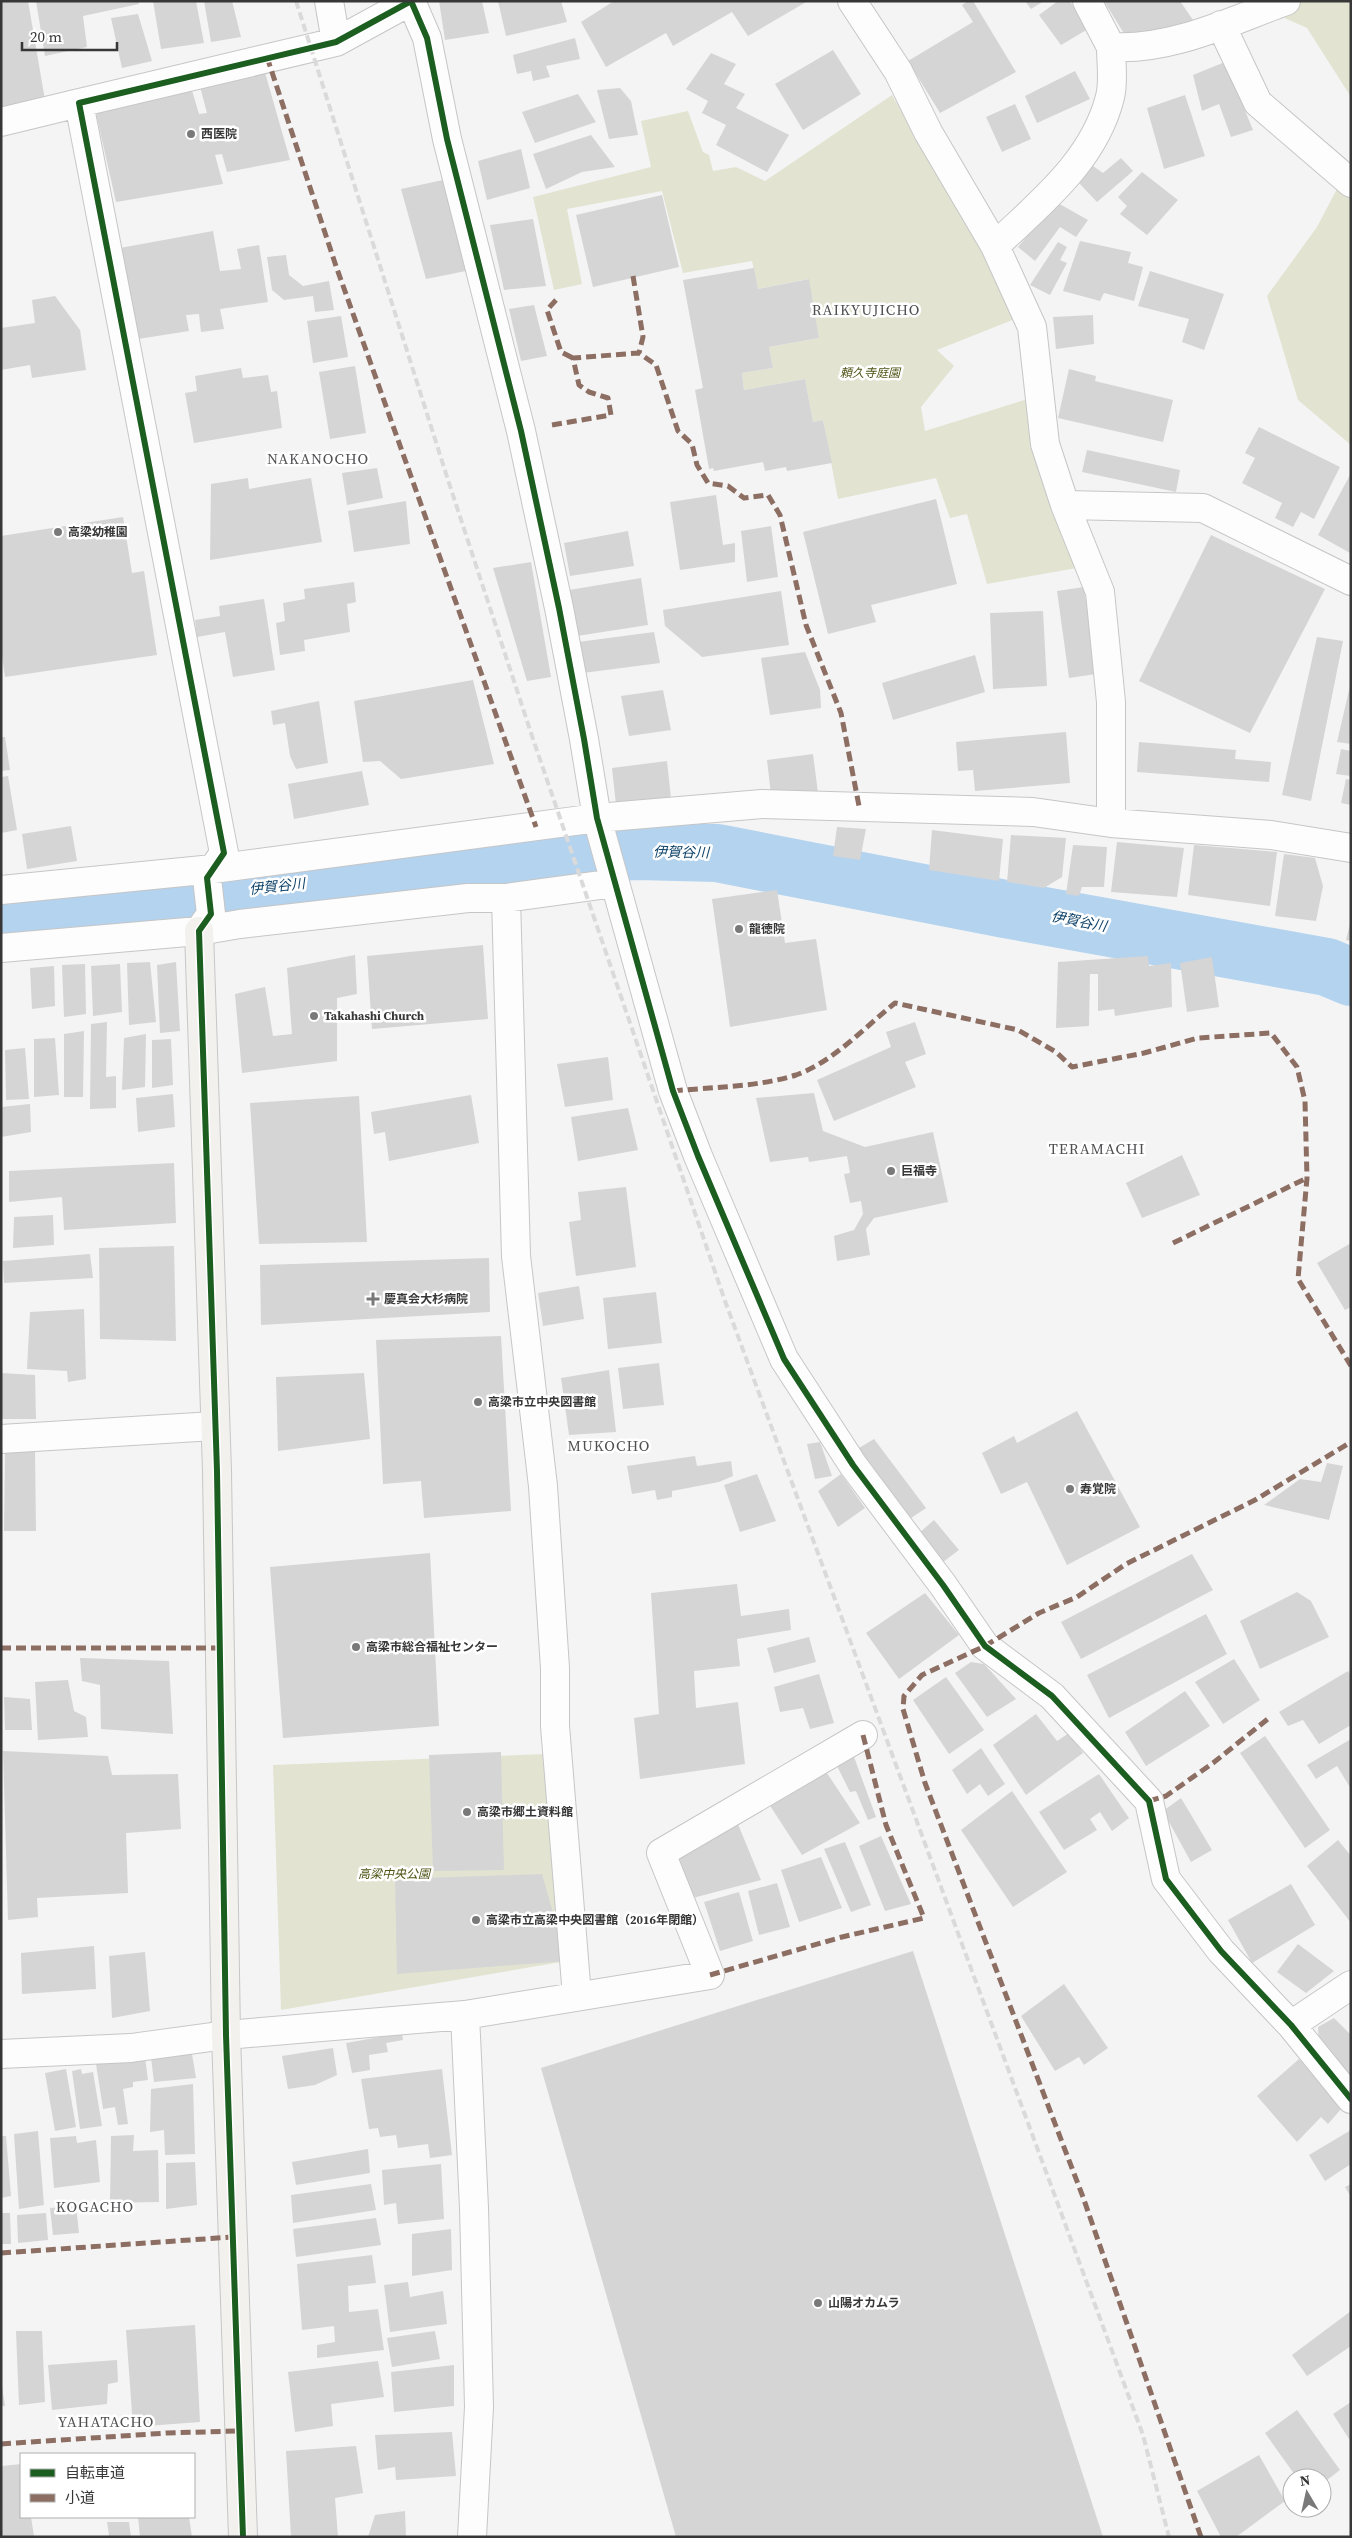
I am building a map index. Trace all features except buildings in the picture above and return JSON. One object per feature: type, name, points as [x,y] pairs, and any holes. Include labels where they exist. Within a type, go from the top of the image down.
[{"type":"street","points":[[329,1],[336,42]]},
{"type":"street","points":[[1,122],[336,42],[411,1],[427,38],[447,139],[521,431],[560,617],[597,818],[673,1091],[698,1156],[784,1359],[853,1465],[943,1585],[985,1646],[1052,1696],[1149,1801],[1166,1879],[1221,1950],[1291,2025],[1351,2099]]},
{"type":"street","points":[[852,1],[898,70],[928,132],[995,246],[1032,327],[1045,444],[1065,504],[1100,592],[1110,702],[1111,823]]},
{"type":"street","points":[[995,246],[1068,176],[1098,132],[1111,95],[1111,47],[1087,1]]},
{"type":"street","points":[[1111,47],[1128,48],[1205,34],[1221,25],[1286,1]]},
{"type":"street","points":[[1221,25],[1258,103],[1351,183]]},
{"type":"street","points":[[78,104],[224,854],[210,873],[205,923],[214,1426],[217,1471],[226,2035],[243,2537]]},
{"type":"street","points":[[1065,504],[1203,508],[1351,581]]},
{"type":"street","points":[[1,890],[210,873],[597,818],[762,804],[1033,812],[1111,823],[1271,835],[1351,848]]},
{"type":"street","points":[[1,948],[205,923],[240,924],[468,898],[506,898],[614,879]]},
{"type":"street","points":[[506,898],[516,1256],[542,1486],[555,1668],[555,1726],[577,1996]]},
{"type":"street","points":[[1,1439],[214,1426]]},
{"type":"street","points":[[1,2054],[131,2048],[226,2035],[465,2015],[710,1975],[661,1853],[862,1735]]},
{"type":"street","points":[[1291,2025],[1351,1985]]},
{"type":"street","points":[[465,2015],[474,2208],[479,2407],[472,2537]]},
{"type":"green space","points":[[1246,1],[1351,1],[1351,97],[1307,28]]},
{"type":"green space","name":"頼久寺庭園","points":[[892,95],[1020,317],[937,350],[954,366],[921,407],[925,431],[1034,397],[1077,568],[987,584],[967,514],[950,518],[936,478],[838,499],[823,420],[813,422],[805,379],[744,390],[742,373],[773,368],[769,347],[819,338],[808,279],[758,289],[752,261],[683,273],[662,191],[567,209],[582,284],[554,290],[533,197],[651,167],[641,121],[688,111],[703,152],[709,155],[713,171],[736,167],[765,181]]},
{"type":"green space","points":[[1351,162],[1351,445],[1298,400],[1267,296],[1317,227]]},
{"type":"green space","name":"高梁中央公園","points":[[544,1754],[567,1961],[281,2010],[273,1765]]},
{"type":"waterway","name":"伊賀谷川","points":[[1,916],[266,889],[555,855],[638,851],[717,853],[1005,909],[1327,967],[1351,977]]},
{"type":"railway","points":[[296,1],[448,480],[532,736],[725,1301],[1143,2435],[1169,2537]]},
{"type":"marked path","points":[[267,57],[336,266],[536,827]]},
{"type":"marked path","points":[[633,276],[643,337],[639,353]]},
{"type":"marked path","points":[[556,300],[547,310],[561,352],[573,358]]},
{"type":"marked path","points":[[552,425],[611,415],[608,398],[589,392],[579,385],[573,358],[639,353],[656,365],[678,431],[692,444],[697,465],[708,483],[728,486],[744,498],[768,495],[780,515],[806,625],[841,713],[859,806]]},
{"type":"marked path","points":[[673,1091],[751,1084],[796,1075],[823,1062],[836,1053],[895,1003],[1018,1030],[1056,1052],[1072,1067],[1144,1053],[1198,1038],[1271,1033],[1297,1067],[1305,1101],[1307,1178],[1298,1279],[1351,1366]]},
{"type":"marked path","points":[[1173,1243],[1307,1178]]},
{"type":"marked path","points":[[1201,2537],[1083,2197],[925,1783],[903,1709],[904,1696],[922,1675],[985,1646],[1039,1613],[1077,1597],[1126,1564],[1255,1500],[1351,1442]]},
{"type":"marked path","points":[[1,1648],[219,1648]]},
{"type":"marked path","points":[[1149,1801],[1166,1796],[1213,1763],[1269,1718]]},
{"type":"marked path","points":[[710,1975],[842,1937],[924,1918],[886,1825],[863,1735]]},
{"type":"marked path","points":[[1,2253],[233,2237]]},
{"type":"marked path","points":[[1,2444],[167,2433],[239,2431]]},
{"type":"cycle path","points":[[411,1],[427,38],[447,139],[521,431],[559,608],[597,818],[673,1091],[698,1156],[784,1359],[853,1465],[943,1585],[985,1646],[1052,1696],[1149,1801],[1166,1879],[1221,1951],[1291,2025],[1351,2099]]},
{"type":"cycle path","points":[[243,2537],[226,2035],[217,1471],[199,931],[211,914],[207,878],[224,853],[79,103],[336,42],[411,1]]},
{"type":"place","name":"西医院","points":[[191,134]]},
{"type":"place","name":"高梁幼稚園","points":[[58,532]]},
{"type":"place","name":"龍徳院","points":[[739,929]]},
{"type":"place","name":"Takahashi Church","points":[[314,1016]]},
{"type":"place","name":"巨福寺","points":[[891,1171]]},
{"type":"place","name":"慶真会大杉病院","points":[[373,1299]]},
{"type":"place","name":"高梁市立中央図書館","points":[[478,1402]]},
{"type":"place","name":"寿覚院","points":[[1070,1489]]},
{"type":"place","name":"高梁市総合福祉センター","points":[[356,1647]]},
{"type":"place","name":"高梁市郷土資料館","points":[[467,1812]]},
{"type":"place","name":"高梁市立高梁中央図書館（2016年閉館）","points":[[476,1920]]},
{"type":"place","name":"山陽オカムラ","points":[[818,2303]]},
{"type":"district","name":"RAIKYUJICHO","points":[[866,310]]},
{"type":"district","name":"NAKANOCHO","points":[[318,459]]},
{"type":"district","name":"TERAMACHI","points":[[1097,1149]]},
{"type":"district","name":"MUKOCHO","points":[[609,1446]]},
{"type":"district","name":"KOGACHO","points":[[95,2207]]},
{"type":"district","name":"YAHATACHO","points":[[106,2422]]}]
